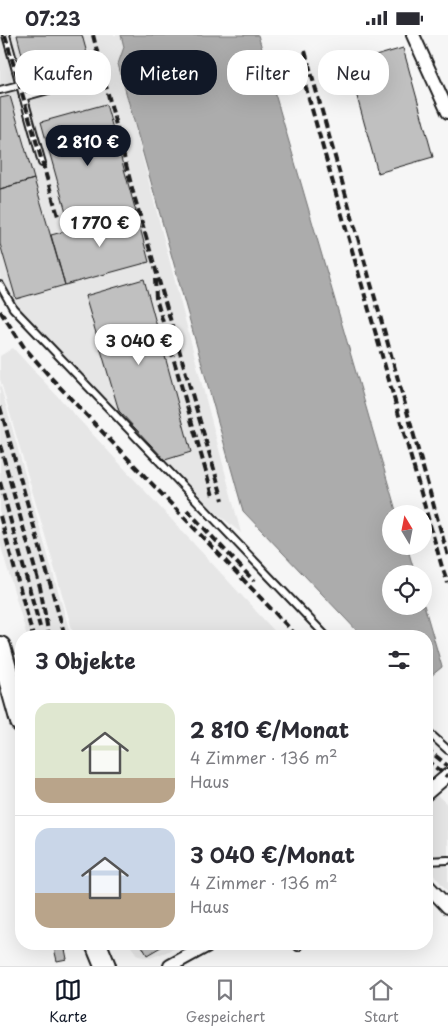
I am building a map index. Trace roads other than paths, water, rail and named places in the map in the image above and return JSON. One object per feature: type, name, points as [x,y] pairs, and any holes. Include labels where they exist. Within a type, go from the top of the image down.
[{"type":"main road","points":[[0,647],[15,701]]},
{"type":"main road","points":[[98,950],[104,966]]},
{"type":"street","points":[[413,35],[448,112]]},
{"type":"street","points":[[433,788],[448,775]]},
{"type":"street","points":[[433,891],[448,907]]},
{"type":"street","points":[[169,965],[198,950]]},
{"type":"lane","points":[[6,35],[15,70]]},
{"type":"lane","points":[[0,90],[15,86]]},
{"type":"lane","points":[[29,95],[22,97],[42,163]]},
{"type":"lane","points":[[0,285],[13,308],[320,630]]},
{"type":"lane","points":[[433,737],[448,750]]},
{"type":"lane","points":[[433,861],[448,860]]},
{"type":"railway","points":[[5,35],[58,216]]},
{"type":"railway","points":[[93,35],[133,192],[223,500]]},
{"type":"railway","points":[[308,62],[448,556]]},
{"type":"railway","points":[[308,95],[448,583]]},
{"type":"railway","points":[[155,279],[156,298],[213,496]]},
{"type":"railway","points":[[0,311],[24,347],[52,379],[291,630]]},
{"type":"railway","points":[[0,407],[63,630]]},
{"type":"railway","points":[[0,445],[40,587],[48,630]]},
{"type":"railway","points":[[0,482],[40,627]]},
{"type":"railway","points":[[187,510],[254,581]]},
{"type":"railway","points":[[0,516],[31,630]]},
{"type":"railway","points":[[433,754],[448,766]]},
{"type":"railway","points":[[433,765],[448,777]]}]
